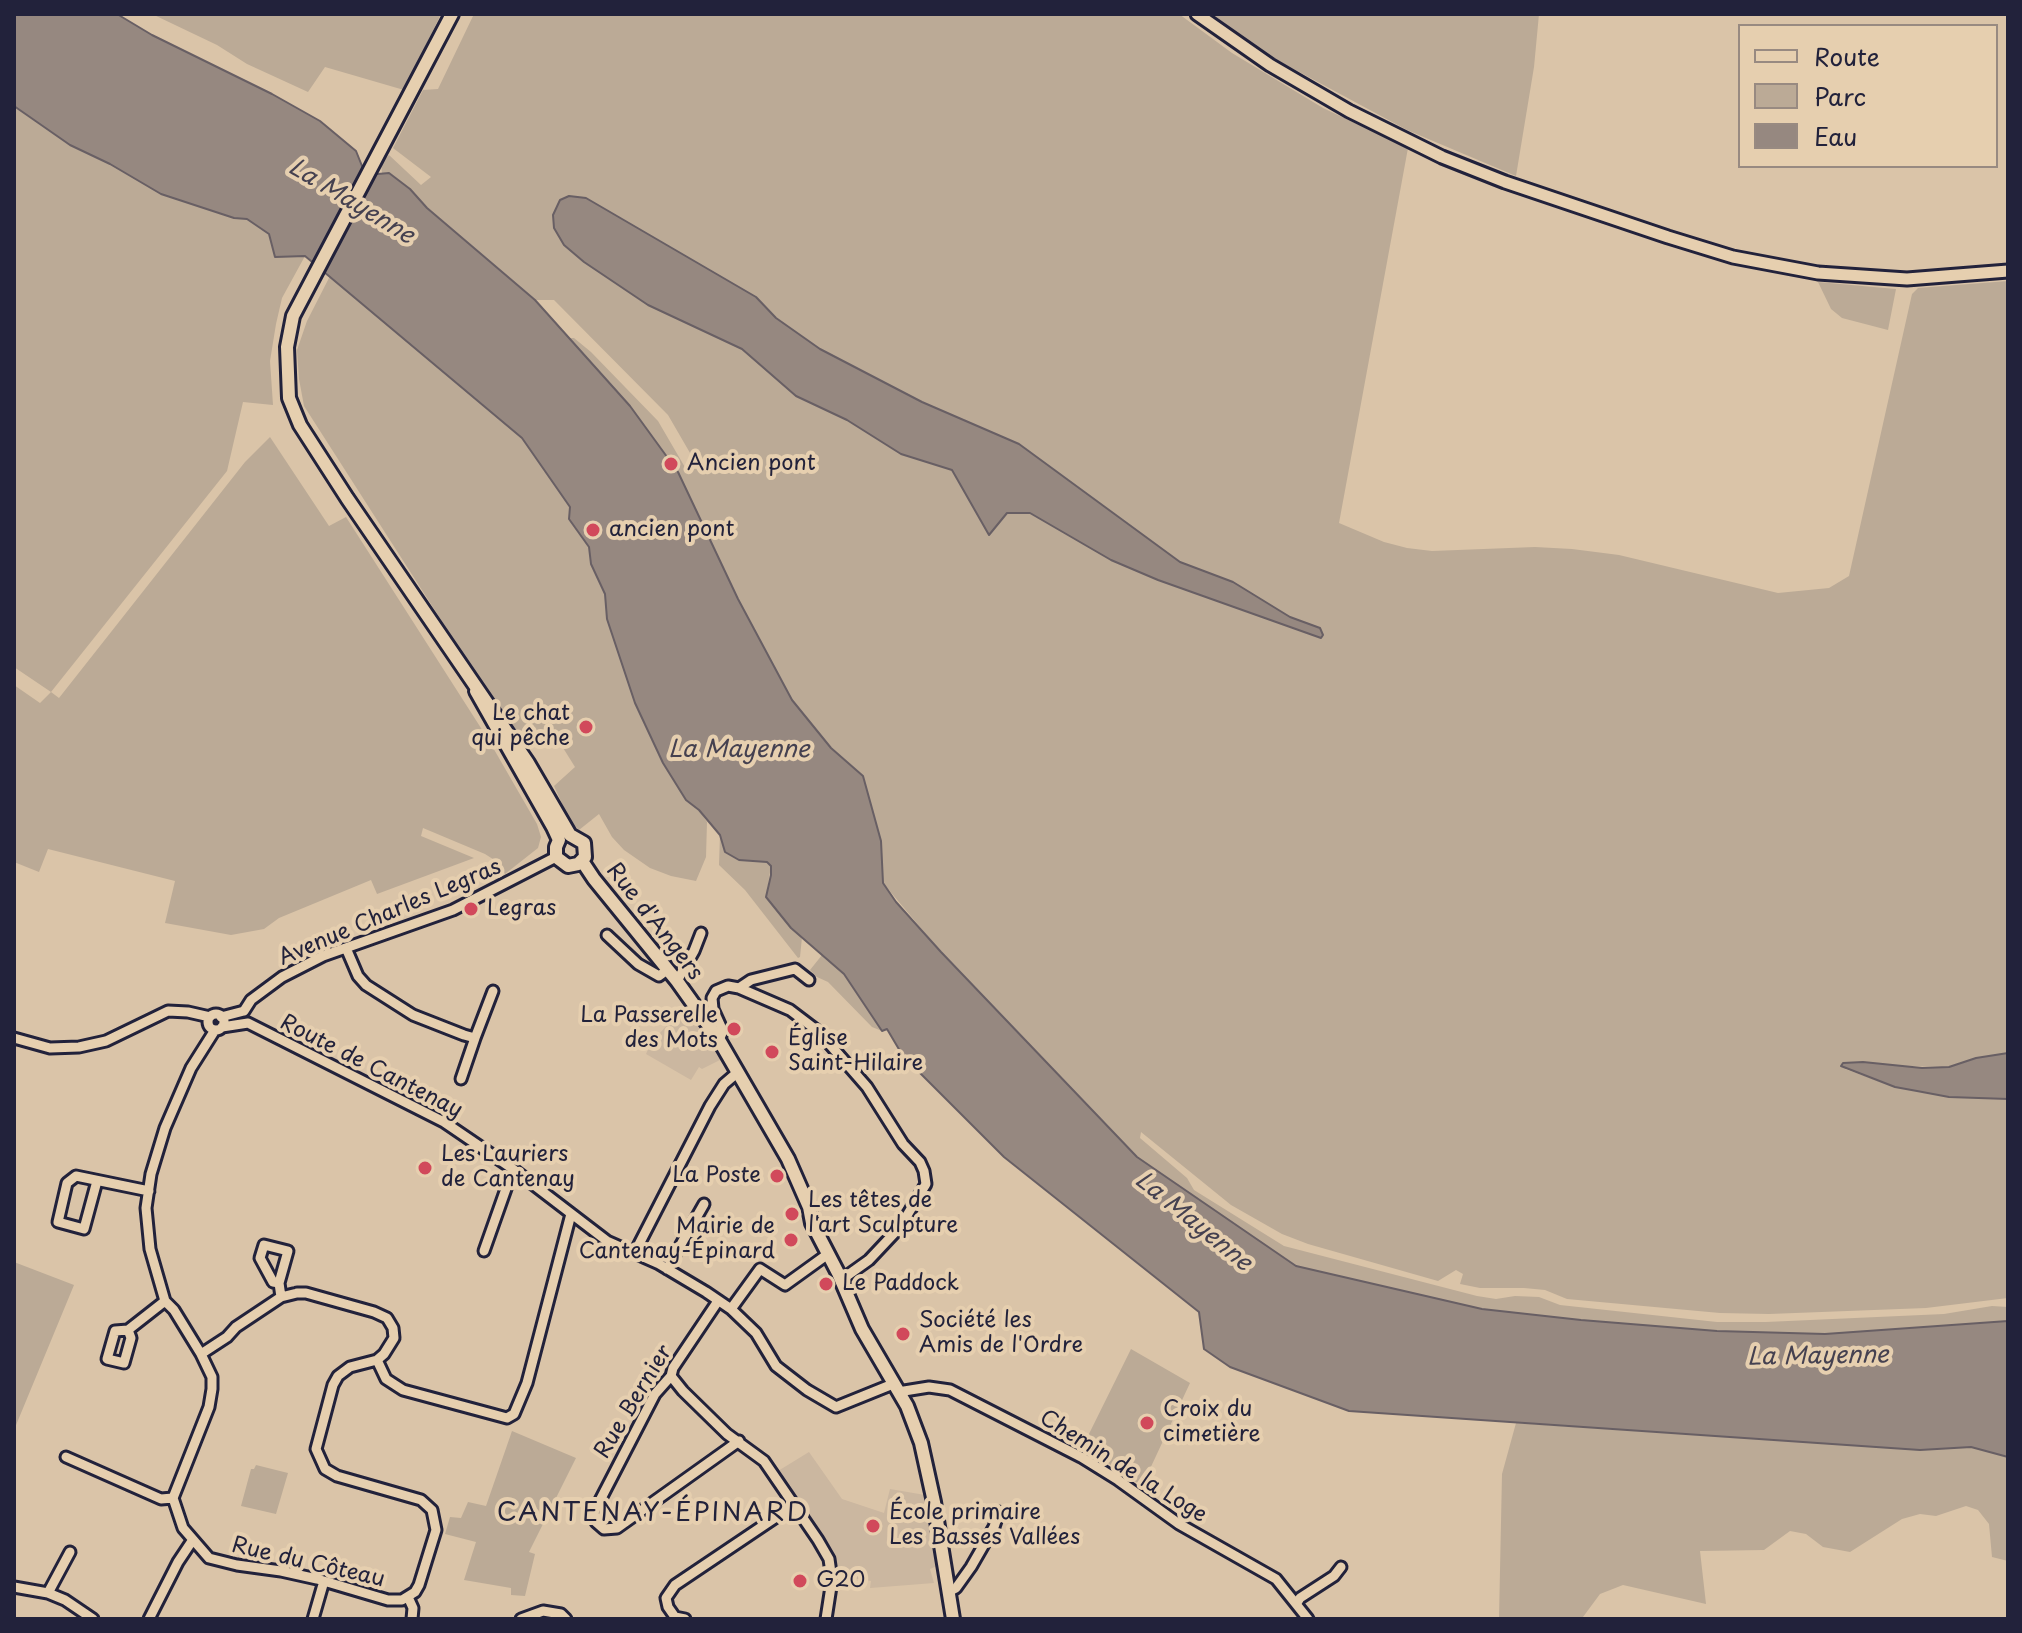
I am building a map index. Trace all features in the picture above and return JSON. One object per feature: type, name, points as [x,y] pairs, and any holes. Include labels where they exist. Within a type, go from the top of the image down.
[{"type":"main road","points":[[452,14],[293,316],[287,347],[289,398],[340,488],[528,763],[564,838],[556,857],[568,866],[582,861],[586,852],[584,843],[564,838]]},
{"type":"main road","name":"Rue d'Angers","points":[[582,861],[677,981],[719,1040],[788,1159],[809,1207],[812,1223],[921,1443],[953,1619]]},
{"type":"street","points":[[1197,14],[1270,65],[1349,111],[1442,157],[1572,206],[1668,237],[1757,262],[1832,274],[1907,279],[2008,271]]},
{"type":"street","name":"Avenue Charles Legras","points":[[239,1016],[251,1000],[282,977],[346,948],[453,910],[556,857]]},
{"type":"street","points":[[677,981],[691,959],[701,933]]},
{"type":"street","points":[[607,935],[638,964],[659,976],[667,970]]},
{"type":"street","points":[[346,948],[358,976],[366,985],[413,1015],[475,1038]]},
{"type":"street","points":[[739,988],[751,980],[795,969],[809,980]]},
{"type":"street","points":[[719,1040],[723,1031],[712,998],[716,991],[728,986],[739,988],[790,1010],[819,1032],[867,1087],[890,1126],[920,1162],[926,1184],[900,1227],[869,1260],[841,1280]]},
{"type":"street","points":[[461,1079],[493,991]]},
{"type":"street","points":[[14,1038],[50,1048],[79,1047],[106,1041],[168,1011],[210,1017],[215,1014],[219,1024]]},
{"type":"street","name":"Route de Cantenay","points":[[239,1016],[249,1014],[248,1023],[444,1122],[513,1169],[607,1241],[667,1269],[731,1309],[756,1333]]},
{"type":"street","points":[[149,1619],[182,1554],[192,1541],[183,1528],[173,1498],[211,1402],[212,1377],[174,1310],[165,1301],[150,1249],[146,1208],[151,1174],[177,1096],[219,1024],[239,1016]]},
{"type":"street","points":[[635,1252],[710,1106],[724,1084],[738,1072]]},
{"type":"street","points":[[484,1251],[513,1169]]},
{"type":"street","points":[[97,1181],[84,1229],[58,1222],[67,1183],[76,1176],[149,1191]]},
{"type":"street","points":[[667,1269],[704,1204]]},
{"type":"street","points":[[201,1354],[281,1297],[306,1293],[387,1318],[394,1338],[377,1360],[386,1379],[403,1390],[507,1418],[514,1414],[527,1383],[571,1214]]},
{"type":"street","points":[[731,1309],[760,1269],[785,1285],[828,1254]]},
{"type":"street","points":[[279,1283],[281,1297]]},
{"type":"street","points":[[128,1330],[165,1301]]},
{"type":"street","name":"Rue Bernier","points":[[718,1301],[673,1368],[671,1376],[655,1394],[594,1512],[596,1522],[610,1530],[617,1528],[739,1441]]},
{"type":"street","name":"Chemin de la Loge","points":[[756,1333],[776,1366],[836,1407],[896,1388],[929,1387],[950,1390],[1042,1436],[1118,1480],[1179,1524],[1276,1579],[1308,1619]]},
{"type":"street","name":"Rue du Côteau","points":[[192,1541],[209,1558],[281,1571],[396,1601],[408,1597],[419,1585],[436,1530],[432,1510],[421,1500],[337,1476],[325,1469],[316,1449],[338,1376],[350,1367],[377,1360]]},
{"type":"street","points":[[671,1376],[683,1391],[764,1461],[829,1559],[832,1580],[826,1619]]},
{"type":"street","points":[[66,1457],[161,1499],[173,1498]]},
{"type":"street","points":[[685,1619],[675,1617],[668,1607],[666,1598],[675,1585],[794,1505]]},
{"type":"street","points":[[948,1592],[956,1588],[971,1567],[999,1512]]},
{"type":"street","points":[[48,1593],[70,1552]]},
{"type":"street","points":[[1297,1603],[1334,1576],[1341,1567]]},
{"type":"street","points":[[313,1619],[324,1581]]},
{"type":"street","points":[[14,1587],[48,1593],[65,1600],[93,1619]]},
{"type":"street","points":[[408,1597],[413,1608],[412,1619]]},
{"type":"street","points":[[521,1619],[543,1611],[561,1614],[566,1619]]},
{"type":"shaded area","points":[[685,1005],[722,1059],[702,1069],[699,1067],[691,1080],[646,1054],[651,1043]]},
{"type":"shaded area","name":"École primaire Les Basses Vallées","points":[[809,1452],[842,1499],[884,1513],[890,1489],[925,1495],[937,1566],[930,1569],[934,1583],[870,1588],[871,1581],[839,1576],[833,1550],[778,1471]]},
{"type":"green space","points":[[152,14],[441,14],[404,90],[325,67],[308,92]]},
{"type":"green space","points":[[474,14],[1179,14],[1232,53],[1323,108],[1408,148],[1339,523],[1407,548],[1432,551],[1535,547],[1572,549],[1619,555],[1778,593],[1829,588],[1849,576],[1912,294],[1918,288],[2008,281],[2008,1053],[1976,1058],[1949,1067],[1845,1069],[1895,1087],[1949,1097],[2008,1099],[2008,1298],[1926,1308],[1720,1313],[1567,1299],[1545,1290],[1480,1288],[1460,1284],[1463,1274],[1456,1270],[1438,1281],[1282,1234],[1231,1205],[1141,1132],[1140,1138],[1187,1178],[1194,1190],[1284,1246],[1477,1296],[1496,1299],[1539,1297],[1560,1305],[1717,1322],[1944,1314],[1992,1306],[2008,1307],[2008,1321],[1824,1334],[1717,1331],[1482,1309],[1296,1266],[1137,1157],[941,952],[883,883],[881,841],[863,776],[831,748],[792,700],[630,406],[569,338],[574,338],[591,352],[658,421],[686,469],[697,465],[668,415],[554,300],[535,300],[427,208],[410,189],[390,173],[382,174],[381,163],[389,155],[421,185],[431,177],[393,148],[423,90],[438,89]],"holes":[[[586,198],[756,297],[776,318],[820,349],[922,402],[1019,444],[1180,562],[1233,582],[1290,617],[1320,628],[1323,635],[1320,638],[1158,580],[1111,560],[1030,513],[1007,513],[989,534],[953,470],[796,396],[742,349],[648,305],[564,245]]]},
{"type":"green space","points":[[1209,14],[1539,14],[1534,67],[1516,176],[1407,130],[1264,53]]},
{"type":"green space","points":[[14,106],[70,145],[234,218],[247,219],[269,234],[275,257],[305,256],[282,298],[276,324],[270,361],[273,405],[243,402],[227,471],[51,692],[14,667]]},
{"type":"green space","points":[[330,276],[522,438],[571,507],[569,519],[589,547],[591,564],[605,594],[607,619],[635,703],[663,763],[686,800],[699,810],[707,822],[706,857],[696,881],[650,868],[624,850],[612,837],[599,814],[579,830],[570,821],[554,786],[575,767],[555,735],[545,737],[529,748],[518,740],[304,406],[297,350],[307,321]]},
{"type":"green space","points":[[1818,282],[1896,289],[1888,330],[1842,318],[1831,309]]},
{"type":"green space","points":[[270,437],[329,526],[346,517],[488,739],[537,824],[541,837],[538,848],[505,874],[499,863],[485,854],[423,828],[421,836],[474,858],[377,894],[371,880],[279,918],[264,929],[231,935],[165,923],[175,881],[48,849],[39,872],[14,862],[14,685],[40,703],[51,692],[59,698],[245,462]]},
{"type":"green space","points":[[720,835],[725,852],[739,860],[767,862],[771,866],[766,897],[802,937],[800,957],[745,890],[719,865]]},
{"type":"green space","points":[[822,955],[844,974],[882,1031],[872,1027],[828,982],[810,970]]},
{"type":"green space","points":[[14,1262],[74,1285],[14,1430]]},
{"type":"green space","points":[[1131,1349],[1190,1383],[1142,1486],[1083,1446]]},
{"type":"green space","points":[[1516,1423],[1920,1450],[1971,1447],[2004,1455],[2008,1457],[2008,1561],[1992,1557],[1989,1524],[1978,1510],[1966,1506],[1936,1516],[1920,1514],[1902,1519],[1850,1552],[1823,1547],[1806,1534],[1790,1531],[1764,1550],[1700,1551],[1706,1604],[1623,1585],[1600,1594],[1583,1617],[1499,1619],[1502,1474]]},
{"type":"green space","points":[[512,1431],[576,1458],[529,1552],[535,1554],[525,1596],[511,1595],[511,1588],[464,1580],[476,1542],[445,1534],[450,1517],[461,1518],[468,1502],[486,1506]]},
{"type":"green space","points":[[256,1465],[288,1473],[276,1514],[241,1506],[251,1469]]},
{"type":"water","name":"La Mayenne","points":[[14,14],[117,14],[152,35],[272,94],[320,121],[356,151],[362,166],[378,174],[389,173],[410,189],[427,208],[535,300],[630,406],[678,472],[738,599],[792,700],[831,748],[863,776],[881,841],[883,883],[896,902],[1137,1157],[1296,1266],[1482,1309],[1717,1331],[1825,1334],[2008,1321],[2008,1457],[1971,1447],[1920,1450],[1349,1411],[1230,1367],[1204,1349],[1199,1312],[1004,1157],[920,1073],[900,1051],[887,1029],[882,1031],[844,974],[791,928],[766,897],[771,866],[767,862],[739,860],[725,852],[720,835],[686,800],[663,763],[635,703],[607,619],[605,594],[591,564],[589,547],[569,519],[570,507],[522,438],[305,256],[275,257],[269,234],[247,219],[234,218],[161,194],[70,145],[14,106]]},
{"type":"water","points":[[569,196],[586,198],[756,297],[776,318],[820,349],[922,402],[1019,444],[1180,562],[1233,582],[1290,617],[1320,628],[1323,635],[1321,638],[1158,580],[1111,560],[1030,513],[1007,513],[989,535],[952,470],[901,454],[847,420],[796,396],[742,349],[648,305],[584,262],[564,245],[554,228],[553,215],[560,200]]},
{"type":"water","points":[[2008,1053],[2008,1099],[1949,1097],[1895,1087],[1841,1066],[1843,1063],[1863,1062],[1922,1068],[1949,1067],[1976,1058]]},
{"type":"place","name":"Ancien pont","points":[[671,464]]},
{"type":"place","name":"ancien pont","points":[[593,530]]},
{"type":"place","name":"Le chat qui pêche","points":[[586,727]]},
{"type":"place","name":"Legras","points":[[471,909]]},
{"type":"place","name":"La Passerelle des Mots","points":[[734,1029]]},
{"type":"place","name":"Église Saint-Hilaire","points":[[772,1052]]},
{"type":"place","name":"Les Lauriers de Cantenay","points":[[425,1168]]},
{"type":"place","name":"La Poste","points":[[777,1176]]},
{"type":"place","name":"Les têtes de l'art Sculpture","points":[[792,1214]]},
{"type":"place","name":"Mairie de Cantenay-Épinard","points":[[791,1240]]},
{"type":"place","name":"Le Paddock","points":[[826,1284]]},
{"type":"place","name":"Société les Amis de l'Ordre","points":[[903,1334]]},
{"type":"place","name":"Croix du cimetière","points":[[1147,1423]]},
{"type":"place","name":"École primaire Les Basses Vallées","points":[[873,1526]]},
{"type":"place","name":"G20","points":[[800,1581]]},
{"type":"district","name":"CANTENAY-ÉPINARD","points":[[653,1514]]}]
